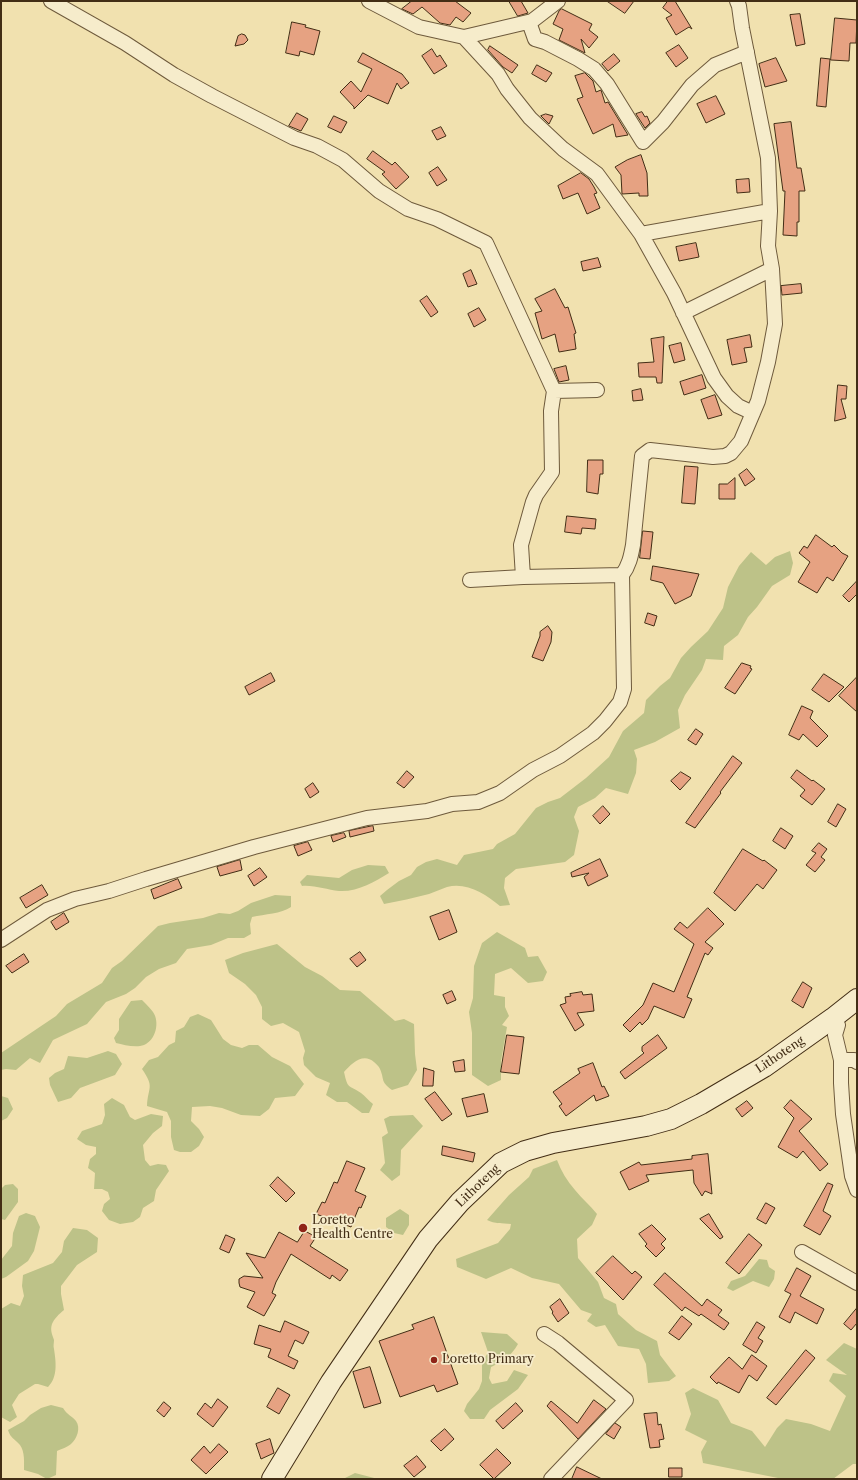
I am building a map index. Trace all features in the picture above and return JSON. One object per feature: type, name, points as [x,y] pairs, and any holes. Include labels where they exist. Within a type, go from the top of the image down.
[{"type":"main road","name":"Lithoteng","points":[[272,1479],[331,1382],[428,1239],[460,1202],[501,1163],[525,1151],[553,1143],[646,1126],[671,1119],[701,1104],[764,1067],[857,999]]},
{"type":"street","points":[[51,1],[125,42],[174,75],[212,96],[294,138],[317,146],[343,160],[379,191],[408,209],[437,219],[486,243],[554,391],[551,411],[552,472],[536,495],[533,502],[521,545],[523,577]]},
{"type":"street","points":[[370,1],[419,27],[464,37],[532,21],[558,1]]},
{"type":"street","points":[[1,940],[47,910],[75,899],[108,891],[254,847],[367,818],[427,811],[452,804],[478,802],[500,793],[533,770],[560,756],[593,733],[620,702],[624,689],[622,575],[627,569],[631,559],[642,456],[650,450],[713,457],[725,456],[731,453],[741,441],[753,413],[768,362],[774,324],[772,269],[768,246],[770,211],[768,158],[739,6],[736,1]]},
{"type":"street","points":[[528,22],[535,39],[552,45],[594,69],[606,84],[643,142],[663,122],[692,85],[715,65],[747,52]]},
{"type":"street","points":[[464,37],[498,74],[507,89],[530,118],[564,149],[596,174],[641,234],[683,313],[711,372],[727,396],[738,406],[753,413]]},
{"type":"street","points":[[641,234],[770,211]]},
{"type":"street","points":[[683,313],[772,269]]},
{"type":"street","points":[[554,391],[597,390]]},
{"type":"street","points":[[470,580],[523,577],[622,575]]},
{"type":"street","points":[[833,1018],[838,1025],[835,1035],[841,1060],[840,1083],[843,1114],[852,1176],[857,1190]]},
{"type":"street","points":[[841,1060],[854,1060],[857,1062]]},
{"type":"street","points":[[802,1252],[857,1283]]},
{"type":"street","points":[[544,1334],[558,1343],[626,1400],[551,1479]]},
{"type":"green space","points":[[790,551],[793,563],[790,575],[772,586],[748,617],[738,635],[724,646],[723,660],[706,659],[702,670],[685,695],[678,710],[680,728],[655,742],[634,750],[637,759],[636,773],[628,794],[606,788],[595,798],[578,807],[574,817],[579,831],[574,855],[565,862],[516,869],[505,878],[504,888],[510,905],[500,906],[482,893],[462,886],[447,887],[431,893],[384,904],[380,896],[399,881],[411,875],[417,867],[426,862],[437,859],[457,865],[464,855],[493,849],[497,844],[515,834],[536,808],[560,798],[586,778],[609,757],[623,731],[644,713],[646,700],[670,678],[681,658],[708,631],[723,608],[728,587],[739,566],[751,552],[766,565],[775,557]]},
{"type":"green space","points":[[368,865],[385,866],[389,873],[366,886],[346,891],[302,886],[300,882],[307,875],[339,878],[352,870]]},
{"type":"green space","points":[[275,895],[291,896],[291,907],[278,912],[252,917],[250,924],[251,934],[244,938],[228,938],[211,945],[187,949],[176,963],[159,969],[146,977],[135,988],[126,994],[106,1002],[87,1024],[53,1040],[40,1063],[30,1058],[16,1070],[1,1070],[1,1053],[56,1016],[67,1004],[102,983],[112,968],[122,961],[158,926],[203,918],[219,913],[230,914],[251,903]]},
{"type":"green space","points":[[497,932],[525,948],[528,957],[538,956],[547,972],[543,981],[528,983],[511,968],[495,974],[494,995],[505,997],[505,1007],[509,1016],[502,1025],[507,1027],[501,1061],[501,1080],[488,1086],[472,1075],[472,1033],[469,1012],[473,998],[474,966],[482,943]]},
{"type":"green space","points":[[277,944],[305,967],[322,976],[340,990],[360,991],[395,1021],[404,1019],[414,1024],[417,1070],[408,1085],[392,1090],[384,1083],[380,1069],[377,1065],[370,1059],[366,1058],[358,1060],[344,1072],[349,1086],[361,1093],[373,1104],[369,1113],[362,1113],[347,1102],[337,1102],[326,1095],[330,1083],[316,1077],[304,1065],[303,1058],[305,1051],[299,1032],[283,1023],[271,1026],[262,1019],[262,1007],[256,995],[245,984],[229,973],[225,960],[243,953]]},
{"type":"green space","points":[[142,1000],[152,1010],[155,1016],[156,1030],[154,1035],[148,1043],[141,1046],[130,1046],[116,1043],[114,1038],[119,1030],[119,1019],[131,1001]]},
{"type":"green space","points":[[198,1014],[211,1020],[223,1039],[231,1045],[242,1048],[249,1045],[258,1045],[272,1057],[290,1066],[304,1084],[295,1096],[275,1098],[269,1109],[260,1116],[241,1115],[222,1108],[210,1106],[192,1107],[191,1121],[204,1137],[199,1146],[191,1152],[180,1152],[174,1150],[171,1137],[171,1121],[167,1112],[147,1106],[150,1084],[142,1069],[149,1060],[158,1057],[169,1045],[175,1042],[176,1031],[184,1027],[190,1017]]},
{"type":"green space","points":[[108,1051],[116,1054],[122,1064],[115,1075],[80,1088],[71,1098],[58,1102],[50,1085],[49,1078],[55,1073],[64,1069],[68,1056],[87,1058]]},
{"type":"green space","points":[[1,1096],[8,1098],[13,1109],[7,1118],[1,1121]]},
{"type":"green space","points":[[112,1098],[124,1105],[130,1117],[135,1120],[151,1114],[163,1116],[162,1126],[153,1133],[143,1145],[145,1160],[150,1166],[158,1164],[166,1165],[169,1171],[156,1190],[154,1201],[143,1208],[140,1217],[133,1222],[120,1224],[109,1220],[102,1211],[104,1204],[110,1199],[108,1192],[102,1189],[94,1189],[95,1173],[88,1168],[90,1159],[96,1154],[96,1147],[86,1145],[77,1139],[82,1131],[102,1124],[105,1115],[104,1104]]},
{"type":"green space","points":[[413,1115],[423,1126],[401,1150],[400,1175],[392,1181],[380,1170],[385,1163],[382,1137],[388,1133],[384,1119],[390,1116]]},
{"type":"green space","points":[[557,1160],[569,1183],[597,1214],[592,1225],[577,1239],[578,1258],[598,1282],[604,1298],[616,1304],[618,1314],[636,1330],[657,1341],[660,1355],[676,1376],[669,1381],[648,1383],[646,1364],[639,1349],[618,1346],[605,1325],[596,1327],[587,1321],[592,1314],[581,1310],[559,1284],[532,1278],[511,1268],[486,1279],[457,1267],[456,1259],[498,1243],[510,1229],[511,1224],[496,1223],[487,1220],[509,1195],[529,1177],[533,1169]]},
{"type":"green space","points":[[13,1184],[18,1189],[18,1202],[5,1220],[1,1219],[1,1189],[5,1185]]},
{"type":"green space","points":[[400,1209],[409,1215],[409,1225],[403,1235],[394,1233],[386,1227],[386,1218]]},
{"type":"green space","points":[[26,1213],[35,1216],[40,1227],[34,1251],[28,1261],[1,1279],[1,1260],[12,1246],[13,1233],[19,1216]]},
{"type":"green space","points":[[73,1228],[87,1230],[98,1238],[97,1252],[77,1265],[61,1286],[64,1310],[54,1320],[51,1328],[54,1340],[56,1364],[55,1374],[51,1383],[48,1387],[35,1384],[19,1394],[12,1405],[17,1417],[10,1422],[1,1417],[1,1309],[11,1303],[20,1306],[24,1296],[22,1286],[23,1275],[53,1263],[62,1252],[64,1241]]},
{"type":"green space","points":[[759,1259],[767,1260],[769,1267],[775,1271],[774,1279],[769,1287],[753,1281],[733,1291],[727,1288],[731,1281],[745,1276]]},
{"type":"green space","points":[[481,1332],[507,1334],[518,1344],[507,1358],[491,1367],[489,1378],[492,1384],[507,1381],[514,1370],[528,1375],[518,1389],[490,1410],[484,1419],[470,1419],[464,1411],[467,1404],[479,1389],[482,1381],[482,1364],[488,1352]]},
{"type":"green space","points":[[844,1343],[857,1349],[857,1464],[853,1464],[833,1479],[783,1479],[703,1463],[701,1452],[707,1441],[685,1430],[691,1414],[685,1393],[693,1388],[718,1400],[731,1423],[752,1431],[765,1447],[777,1428],[786,1419],[811,1424],[830,1431],[846,1396],[829,1381],[833,1373],[847,1375],[826,1360]]},
{"type":"green space","points":[[51,1405],[63,1408],[76,1421],[78,1430],[77,1436],[71,1444],[57,1451],[56,1475],[47,1479],[38,1474],[24,1470],[22,1448],[8,1430],[24,1421],[41,1408]]},
{"type":"green space","points":[[355,1473],[378,1479],[343,1479]]},
{"type":"building","points":[[412,1],[455,1],[471,13],[463,22],[456,17],[450,25],[440,23],[422,7],[413,14],[402,9]]},
{"type":"building","points":[[509,1],[521,1],[528,13],[518,16]]},
{"type":"building","points":[[607,1],[634,1],[625,13]]},
{"type":"building","points":[[668,1],[675,1],[692,29],[689,27],[676,35],[666,18],[672,15],[663,8]]},
{"type":"building","points":[[562,9],[592,24],[589,30],[598,37],[589,48],[581,39],[585,53],[559,40],[563,29],[553,24],[559,11]]},
{"type":"building","points":[[800,14],[805,44],[796,46],[790,15]]},
{"type":"building","points":[[835,18],[857,20],[856,43],[850,43],[849,61],[831,60]]},
{"type":"building","points":[[292,22],[306,25],[305,27],[320,31],[314,55],[300,51],[299,56],[286,53]]},
{"type":"building","points":[[242,34],[245,35],[248,40],[244,44],[235,46],[238,36]]},
{"type":"building","points":[[679,45],[688,58],[676,67],[666,53]]},
{"type":"building","points":[[490,46],[518,65],[512,73],[503,67],[488,50]]},
{"type":"building","points":[[432,49],[437,57],[440,55],[447,66],[434,74],[422,56]]},
{"type":"building","points":[[363,53],[402,74],[409,83],[401,89],[397,83],[388,104],[368,95],[354,109],[354,107],[340,92],[351,81],[361,92],[372,69],[358,62]]},
{"type":"building","points":[[614,54],[620,61],[608,71],[602,64]]},
{"type":"building","points":[[776,58],[787,81],[765,87],[759,64]]},
{"type":"building","points":[[821,58],[830,59],[826,107],[817,106]]},
{"type":"building","points":[[537,65],[552,73],[546,82],[532,74]]},
{"type":"building","points":[[585,73],[593,81],[596,92],[601,90],[605,103],[608,102],[628,135],[616,137],[613,124],[593,134],[577,99],[583,97],[575,76]]},
{"type":"building","points":[[716,96],[725,114],[706,123],[697,104]]},
{"type":"building","points":[[642,112],[645,117],[647,116],[650,123],[645,128],[636,114]]},
{"type":"building","points":[[297,113],[308,119],[301,131],[289,126]]},
{"type":"building","points":[[546,114],[553,116],[549,124],[541,116]]},
{"type":"building","points":[[334,116],[347,122],[341,133],[328,127]]},
{"type":"building","points":[[791,122],[797,168],[801,168],[805,191],[799,191],[799,222],[797,222],[797,236],[783,235],[785,191],[783,191],[774,124]]},
{"type":"building","points":[[441,127],[446,136],[437,140],[432,131]]},
{"type":"building","points":[[373,151],[392,165],[395,162],[409,177],[396,189],[382,174],[385,172],[367,159]]},
{"type":"building","points":[[641,155],[647,173],[648,196],[639,196],[639,193],[622,194],[621,175],[615,167],[627,160]]},
{"type":"building","points":[[438,167],[447,180],[437,186],[429,173]]},
{"type":"building","points":[[581,173],[589,179],[594,187],[597,193],[594,194],[600,208],[587,214],[578,193],[563,199],[558,186]]},
{"type":"building","points":[[749,179],[750,192],[737,193],[736,180]]},
{"type":"building","points":[[696,243],[699,257],[679,261],[676,247]]},
{"type":"building","points":[[598,258],[601,267],[583,271],[581,262]]},
{"type":"building","points":[[471,270],[477,284],[468,287],[463,274]]},
{"type":"building","points":[[801,284],[802,293],[782,295],[781,286]]},
{"type":"building","points":[[555,289],[565,308],[568,307],[576,333],[574,334],[576,349],[559,352],[555,334],[542,339],[535,313],[542,311],[535,299]]},
{"type":"building","points":[[427,296],[438,312],[431,317],[420,301]]},
{"type":"building","points":[[479,308],[486,320],[474,327],[468,314]]},
{"type":"building","points":[[750,335],[752,347],[744,348],[747,362],[732,365],[727,340]]},
{"type":"building","points":[[664,337],[662,383],[657,383],[656,377],[639,377],[638,363],[654,362],[651,339]]},
{"type":"building","points":[[681,343],[685,360],[674,363],[669,346]]},
{"type":"building","points":[[566,366],[569,380],[559,382],[554,369]]},
{"type":"building","points":[[702,375],[706,388],[684,395],[680,382]]},
{"type":"building","points":[[838,385],[847,386],[846,399],[841,399],[846,418],[835,421]]},
{"type":"building","points":[[641,389],[643,400],[633,401],[632,391]]},
{"type":"building","points":[[715,395],[722,415],[708,419],[701,400]]},
{"type":"building","points":[[588,460],[603,460],[603,474],[600,474],[598,494],[587,492]]},
{"type":"building","points":[[685,466],[698,467],[695,504],[682,503]]},
{"type":"building","points":[[747,469],[755,479],[745,486],[739,475]]},
{"type":"building","points":[[735,478],[735,499],[719,499],[719,484],[727,484]]},
{"type":"building","points":[[567,516],[596,519],[595,529],[582,528],[581,534],[565,532]]},
{"type":"building","points":[[643,531],[653,532],[650,559],[640,558]]},
{"type":"building","points":[[816,535],[832,547],[834,545],[842,553],[848,556],[833,581],[827,577],[817,593],[798,582],[810,562],[799,553],[804,546],[807,548]]},
{"type":"building","points":[[653,566],[699,574],[691,596],[675,604],[663,583],[651,580]]},
{"type":"building","points":[[857,581],[857,594],[849,602],[843,596]]},
{"type":"building","points":[[648,613],[657,616],[654,626],[645,623]]},
{"type":"building","points":[[548,626],[552,632],[551,642],[543,661],[532,657],[540,636],[540,632]]},
{"type":"building","points":[[742,663],[751,666],[750,668],[752,669],[735,694],[725,688]]},
{"type":"building","points":[[271,673],[275,681],[249,695],[245,687]]},
{"type":"building","points":[[824,674],[844,687],[829,702],[812,690]]},
{"type":"building","points":[[857,677],[857,712],[839,696]]},
{"type":"building","points":[[802,706],[813,711],[810,718],[828,736],[817,747],[803,734],[799,740],[789,735]]},
{"type":"building","points":[[696,729],[703,734],[696,745],[688,740]]},
{"type":"building","points":[[733,756],[742,763],[720,792],[721,793],[695,828],[686,823]]},
{"type":"building","points":[[797,770],[825,789],[812,805],[800,796],[805,790],[791,778]]},
{"type":"building","points":[[407,771],[414,777],[404,788],[397,783]]},
{"type":"building","points":[[681,772],[691,778],[680,790],[671,781]]},
{"type":"building","points":[[313,783],[319,792],[310,798],[305,789]]},
{"type":"building","points":[[838,804],[846,809],[836,827],[828,822]]},
{"type":"building","points":[[603,806],[610,814],[600,824],[593,816]]},
{"type":"building","points":[[373,826],[374,831],[350,837],[349,831]]},
{"type":"building","points":[[781,828],[793,836],[785,849],[773,841]]},
{"type":"building","points":[[344,833],[346,837],[333,842],[331,836]]},
{"type":"building","points":[[308,842],[312,850],[298,856],[294,846]]},
{"type":"building","points":[[819,843],[827,849],[821,857],[825,860],[815,872],[806,865],[816,853],[812,851]]},
{"type":"building","points":[[743,849],[763,861],[764,860],[777,870],[763,889],[757,884],[735,911],[714,893]]},
{"type":"building","points":[[600,859],[608,876],[588,886],[584,877],[589,873],[572,877],[571,873]]},
{"type":"building","points":[[240,860],[242,870],[220,876],[217,867]]},
{"type":"building","points":[[260,868],[267,877],[254,886],[248,876]]},
{"type":"building","points":[[178,879],[182,888],[154,899],[151,890]]},
{"type":"building","points":[[42,885],[48,895],[26,908],[20,898]]},
{"type":"building","points":[[708,908],[724,924],[705,942],[713,948],[708,955],[705,953],[687,997],[692,999],[684,1018],[654,1006],[648,1019],[642,1025],[640,1022],[630,1032],[623,1025],[643,1005],[653,983],[674,992],[694,944],[674,929],[680,922],[687,928]]},
{"type":"building","points":[[449,910],[457,932],[439,940],[430,917]]},
{"type":"building","points":[[64,913],[69,922],[56,930],[51,922]]},
{"type":"building","points":[[360,952],[366,960],[357,967],[350,959]]},
{"type":"building","points":[[24,954],[29,962],[12,973],[6,966]]},
{"type":"building","points":[[803,982],[812,988],[803,1008],[792,1001]]},
{"type":"building","points":[[452,991],[456,1000],[447,1004],[443,995]]},
{"type":"building","points":[[582,992],[583,995],[592,994],[594,1011],[577,1013],[584,1025],[575,1031],[560,1005],[566,1003],[565,997],[571,996],[570,994]]},
{"type":"building","points":[[507,1035],[524,1037],[519,1074],[501,1072]]},
{"type":"building","points":[[658,1035],[667,1048],[625,1079],[620,1072],[644,1053],[642,1051],[642,1047]]},
{"type":"building","points":[[464,1060],[465,1071],[455,1072],[453,1062]]},
{"type":"building","points":[[593,1063],[602,1087],[604,1086],[609,1096],[596,1101],[594,1095],[566,1116],[559,1106],[562,1104],[553,1092],[580,1073],[578,1069]]},
{"type":"building","points":[[424,1068],[434,1071],[433,1086],[423,1086]]},
{"type":"building","points":[[435,1092],[452,1114],[442,1121],[425,1099]]},
{"type":"building","points":[[484,1094],[488,1112],[467,1117],[462,1099]]},
{"type":"building","points":[[791,1100],[812,1119],[799,1131],[828,1164],[820,1171],[803,1151],[797,1158],[778,1147],[794,1118],[784,1108]]},
{"type":"building","points":[[747,1101],[753,1108],[742,1117],[736,1109]]},
{"type":"building","points":[[443,1146],[475,1153],[473,1162],[442,1155]]},
{"type":"building","points":[[708,1154],[712,1194],[705,1191],[702,1196],[694,1183],[693,1170],[646,1175],[649,1181],[629,1190],[620,1172],[639,1162],[641,1165],[692,1159],[692,1156]]},
{"type":"building","points":[[347,1161],[365,1168],[355,1191],[366,1196],[361,1208],[359,1207],[351,1227],[316,1214],[322,1202],[325,1203],[334,1182],[337,1183]]},
{"type":"building","points":[[278,1177],[295,1193],[286,1202],[270,1186]]},
{"type":"building","points":[[828,1183],[833,1185],[823,1211],[831,1216],[820,1235],[804,1226]]},
{"type":"building","points":[[766,1203],[775,1208],[766,1224],[757,1219]]},
{"type":"building","points":[[709,1214],[723,1237],[720,1239],[700,1219]]},
{"type":"building","points":[[652,1225],[666,1239],[661,1244],[665,1248],[656,1257],[645,1246],[647,1244],[639,1234]]},
{"type":"building","points":[[305,1231],[316,1237],[310,1246],[348,1270],[340,1281],[332,1275],[330,1279],[291,1254],[276,1282],[272,1293],[276,1295],[264,1316],[247,1307],[255,1292],[240,1287],[239,1279],[244,1276],[263,1278],[246,1253],[265,1258],[279,1232],[297,1242]]},
{"type":"building","points":[[749,1234],[762,1245],[739,1274],[726,1263]]},
{"type":"building","points":[[226,1235],[235,1239],[229,1253],[220,1249]]},
{"type":"building","points":[[613,1256],[632,1274],[635,1271],[642,1277],[623,1300],[596,1273]]},
{"type":"building","points":[[797,1268],[811,1276],[800,1296],[824,1309],[817,1324],[795,1312],[790,1323],[779,1317],[791,1294],[785,1291]]},
{"type":"building","points":[[665,1273],[702,1306],[707,1299],[722,1310],[718,1315],[729,1323],[724,1330],[701,1314],[699,1316],[685,1307],[682,1311],[654,1285]]},
{"type":"building","points":[[560,1299],[569,1313],[558,1322],[550,1307]]},
{"type":"building","points":[[857,1308],[857,1323],[851,1330],[844,1324]]},
{"type":"building","points":[[682,1316],[692,1324],[679,1340],[669,1333]]},
{"type":"building","points":[[434,1317],[458,1384],[437,1392],[434,1385],[400,1397],[379,1341],[414,1329],[412,1325]]},
{"type":"building","points":[[285,1321],[309,1332],[303,1344],[295,1340],[288,1356],[298,1361],[294,1369],[268,1357],[271,1349],[254,1344],[259,1325],[280,1332]]},
{"type":"building","points":[[757,1322],[765,1327],[758,1338],[763,1341],[756,1353],[743,1345]]},
{"type":"building","points":[[806,1350],[815,1358],[776,1405],[767,1398]]},
{"type":"building","points":[[752,1355],[767,1366],[757,1381],[749,1375],[739,1393],[718,1382],[717,1384],[710,1377],[729,1357],[742,1369]]},
{"type":"building","points":[[370,1367],[381,1403],[364,1408],[353,1372]]},
{"type":"building","points":[[278,1388],[290,1395],[279,1414],[267,1407]]},
{"type":"building","points":[[218,1399],[228,1407],[213,1427],[197,1414],[205,1403],[211,1408]]},
{"type":"building","points":[[594,1400],[606,1409],[578,1439],[547,1406],[551,1401],[577,1423]]},
{"type":"building","points":[[164,1402],[171,1408],[164,1417],[157,1411]]},
{"type":"building","points":[[516,1403],[523,1411],[503,1429],[496,1421]]},
{"type":"building","points":[[657,1413],[658,1425],[661,1424],[664,1439],[659,1440],[660,1447],[650,1448],[644,1414]]},
{"type":"building","points":[[615,1423],[621,1427],[614,1439],[606,1434]]},
{"type":"building","points":[[445,1429],[454,1439],[441,1451],[431,1441]]},
{"type":"building","points":[[270,1439],[274,1453],[261,1459],[256,1444]]},
{"type":"building","points":[[219,1444],[228,1452],[206,1474],[191,1460],[204,1446],[210,1453]]},
{"type":"building","points":[[497,1449],[511,1463],[494,1479],[480,1465]]},
{"type":"building","points":[[417,1456],[426,1467],[414,1477],[404,1466]]},
{"type":"building","points":[[577,1467],[602,1479],[572,1479]]},
{"type":"building","points":[[669,1468],[682,1468],[682,1477],[669,1477]]},
{"type":"place","name":"Loretto Health Centre","points":[[303,1228]]},
{"type":"place","name":"Loretto Primary","points":[[434,1360]]}]
